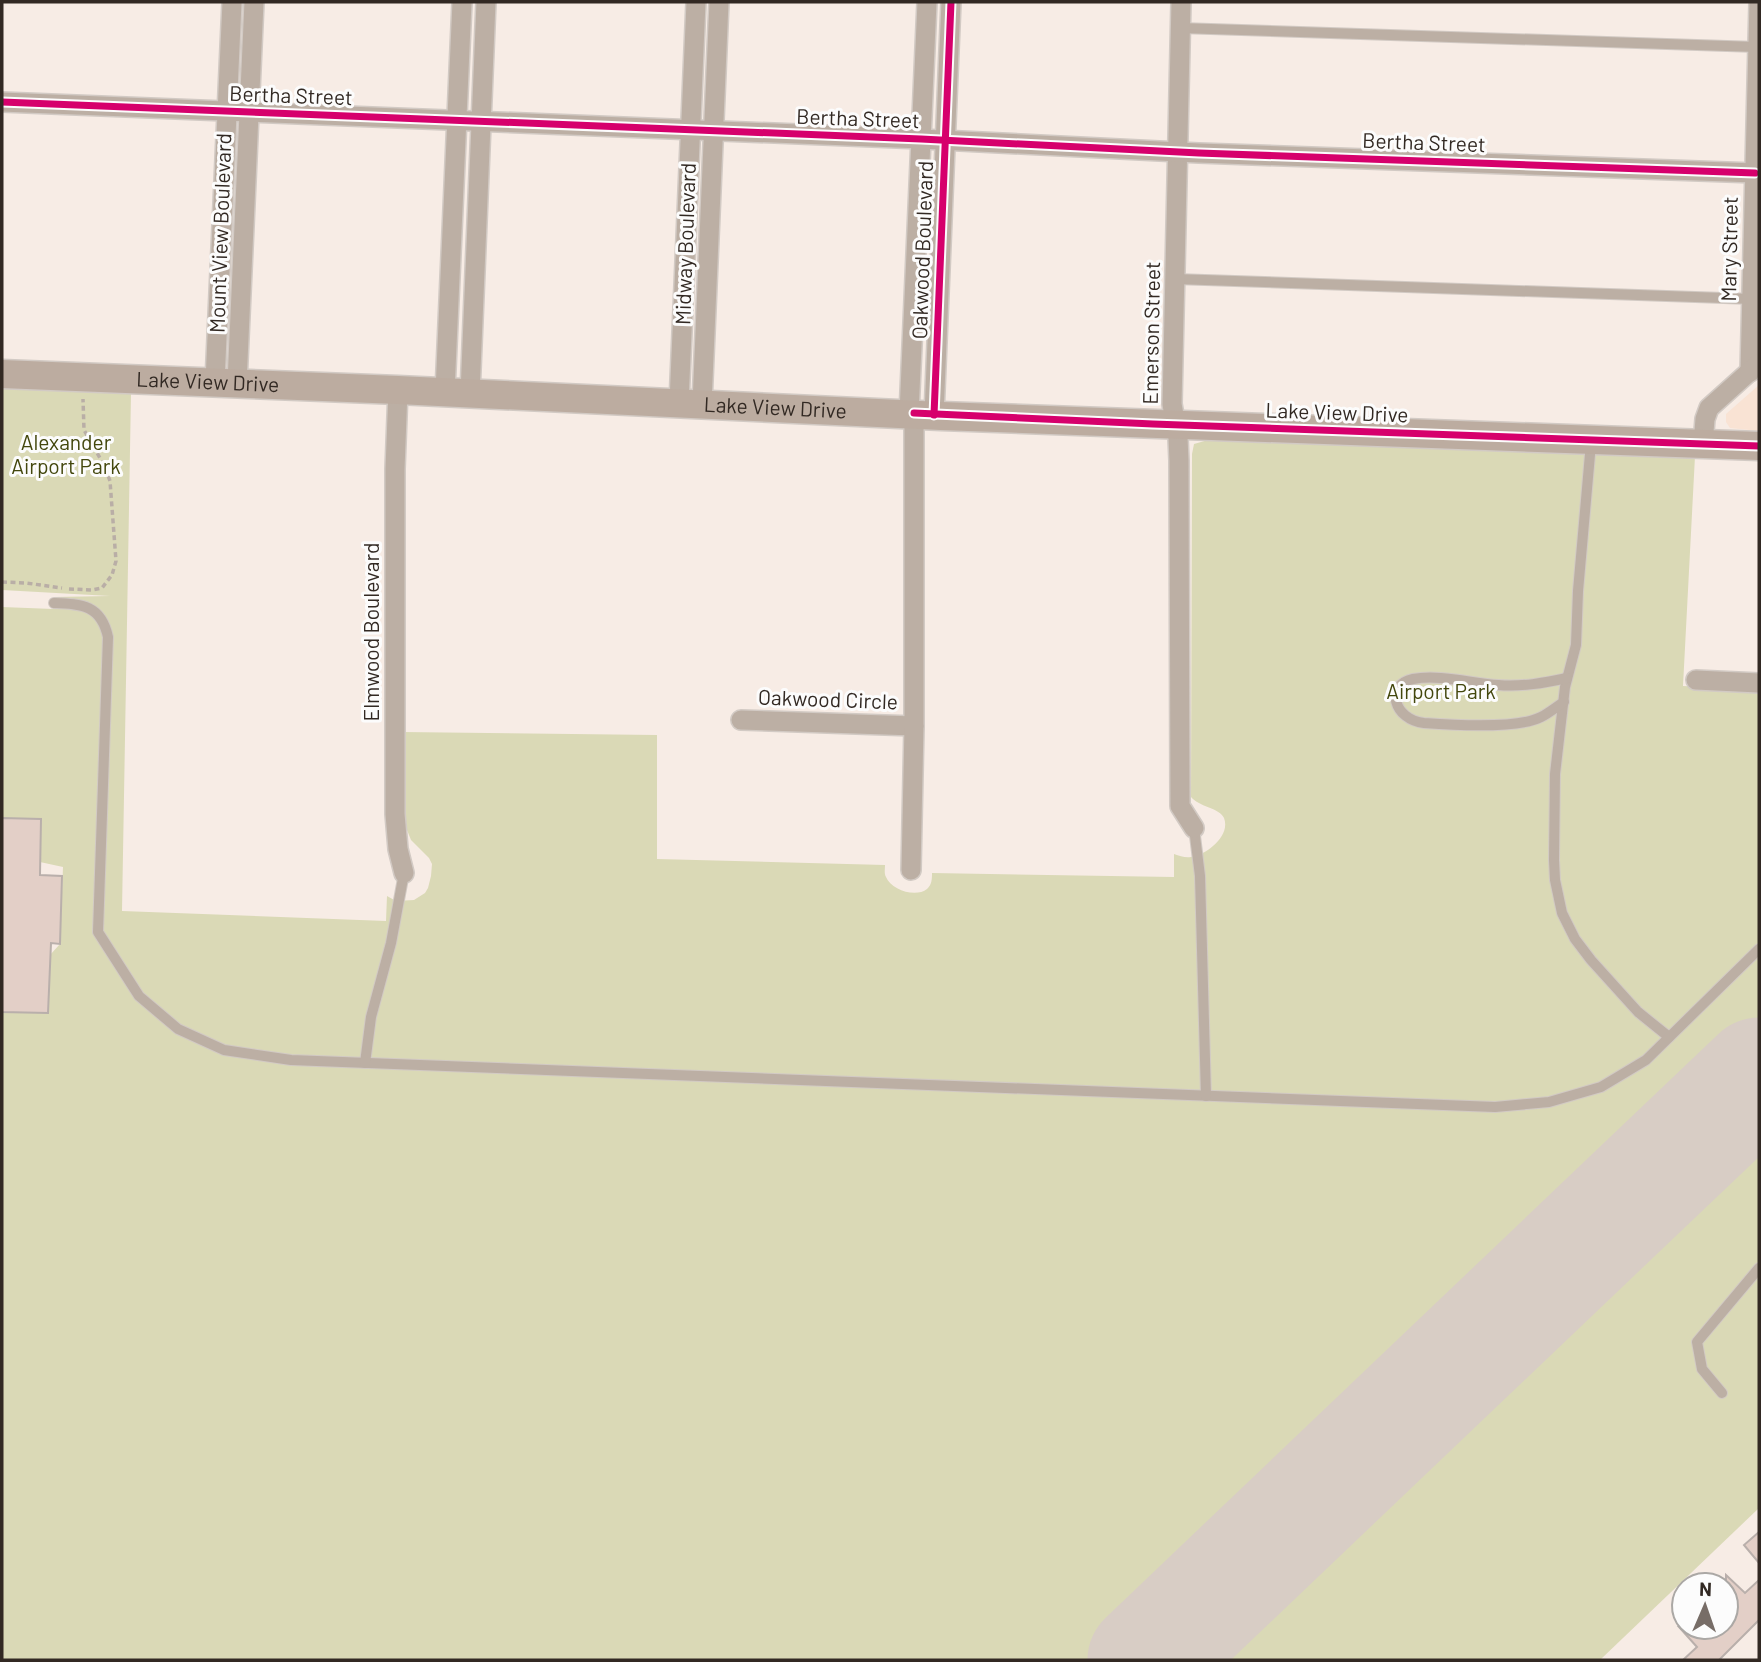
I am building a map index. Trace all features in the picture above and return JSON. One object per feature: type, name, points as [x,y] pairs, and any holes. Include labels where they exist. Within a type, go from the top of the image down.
[{"type":"street","name":"Mount View Boulevard","points":[[226,382],[227,111],[232,2]]},
{"type":"street","name":"Mount View Boulevard","points":[[226,382],[249,112],[254,2]]},
{"type":"street","points":[[457,393],[457,120],[462,2]]},
{"type":"street","points":[[457,393],[482,121],[486,2]]},
{"type":"street","name":"Midway Boulevard","points":[[690,404],[691,130],[696,2]]},
{"type":"street","name":"Midway Boulevard","points":[[690,404],[713,131],[719,2]]},
{"type":"street","name":"Oakwood Boulevard","points":[[911,870],[921,139],[928,2]]},
{"type":"street","name":"Oakwood Boulevard","points":[[919,414],[945,140],[951,2]]},
{"type":"street","name":"Emerson Street","points":[[1181,2],[1172,404],[1179,461],[1180,806],[1194,828]]},
{"type":"street","name":"Mary Street","points":[[1754,368],[1752,299],[1759,2]]},
{"type":"street","name":"Bertha Street","points":[[2,102],[1178,152],[1755,173]]},
{"type":"street","points":[[1703,444],[1704,424],[1709,408],[1754,368]]},
{"type":"street","name":"Lake View Drive","points":[[2,374],[1176,425],[1759,446]]},
{"type":"street","name":"Elmwood Boulevard","points":[[398,390],[395,469],[395,814],[397,842],[404,873]]},
{"type":"street","points":[[1696,680],[1759,683]]},
{"type":"street","name":"Oakwood Circle","points":[[741,720],[914,726]]},
{"type":"lane","points":[[1181,28],[1757,47]]},
{"type":"lane","points":[[1175,279],[1752,299]]},
{"type":"lane","points":[[1591,439],[1576,645],[1567,678],[1555,774],[1555,880],[1562,913],[1575,940],[1639,1012],[1670,1037]]},
{"type":"lane","points":[[54,603],[87,606],[101,618],[107,632],[98,932],[139,996],[177,1029],[224,1050],[291,1060],[1495,1107],[1549,1102],[1601,1087],[1646,1060],[1759,948]]},
{"type":"lane","points":[[1564,702],[1540,718],[1526,722],[1501,725],[1434,724],[1417,722],[1403,715],[1397,707],[1396,696],[1399,687],[1405,682],[1429,678],[1500,685],[1531,685],[1567,678]]},
{"type":"lane","points":[[1194,828],[1200,876],[1206,1096]]},
{"type":"lane","points":[[365,1063],[370,1017],[391,943],[404,873]]},
{"type":"lane","points":[[1722,1393],[1702,1369],[1697,1342],[1759,1268]]},
{"type":"path","points":[[2,582],[92,590],[104,586],[112,575],[116,557],[110,481],[84,430],[83,400]]},
{"type":"shaded area","points":[[1759,385],[1759,431],[1730,428],[1726,422],[1726,414]]},
{"type":"green space","points":[[2,387],[131,393],[122,911],[386,921],[387,896],[396,901],[414,900],[425,893],[431,876],[432,864],[429,858],[411,840],[403,820],[402,732],[657,735],[657,859],[885,865],[889,882],[898,889],[911,893],[927,889],[932,873],[1174,877],[1174,854],[1189,857],[1203,853],[1221,838],[1225,825],[1222,815],[1191,797],[1194,444],[1208,440],[1695,456],[1683,686],[1759,689],[1759,1033],[1096,1660],[2,1660],[2,1012],[48,1013],[50,955],[60,944],[63,867],[40,862],[41,819],[2,818],[2,607],[53,609],[54,597],[110,596],[2,590]]},
{"type":"green space","points":[[1759,1133],[1759,1508],[1693,1571],[1670,1571],[1670,1593],[1600,1660],[1207,1660]]},
{"type":"building","points":[[2,818],[41,819],[40,875],[62,876],[60,944],[51,943],[48,1013],[2,1012]]},
{"type":"building","points":[[1759,1532],[1759,1563],[1744,1545]]},
{"type":"building","points":[[1759,1580],[1759,1620],[1740,1639],[1740,1588],[1745,1593]]},
{"type":"building","points":[[1692,1641],[1738,1641],[1719,1660],[1683,1660],[1697,1647]]},
{"type":"runway","points":[[1146,1660],[1759,1076]]},
{"type":"cycle path","points":[[934,415],[951,2]]},
{"type":"cycle path","points":[[2,102],[921,139],[1199,153],[1755,173]]},
{"type":"cycle path","points":[[914,413],[1759,446]]},
{"type":"park label","name":"Alexander Airport Park","points":[[66,455]]},
{"type":"park label","name":"Airport Park","points":[[1441,692]]}]
